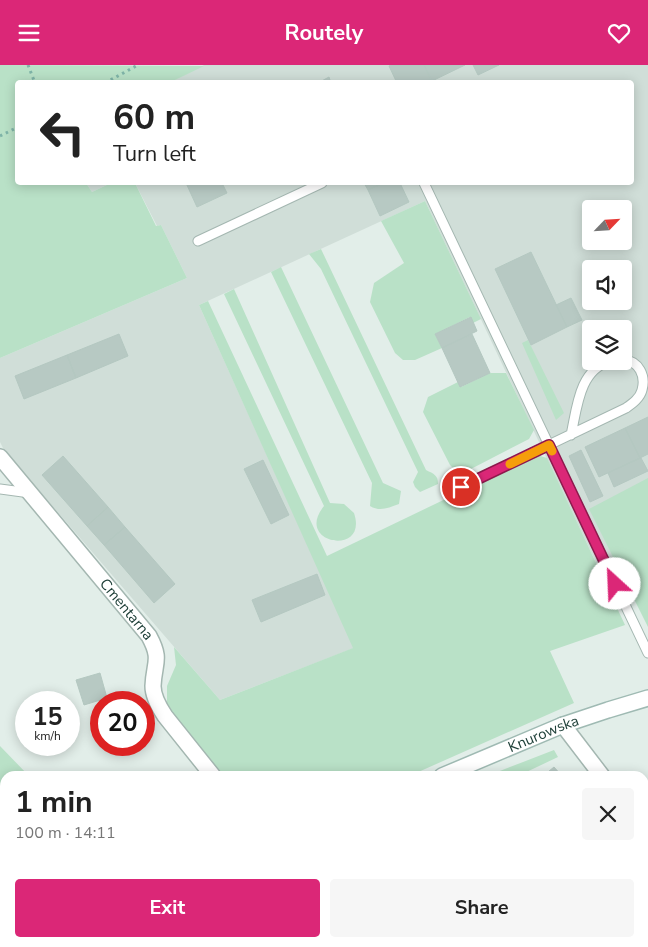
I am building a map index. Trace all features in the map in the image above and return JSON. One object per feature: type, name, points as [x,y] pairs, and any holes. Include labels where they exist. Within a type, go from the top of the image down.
[{"type":"street","name":"Cmentarna","points":[[0,457],[149,635],[157,655],[153,686],[154,696],[164,716],[209,771]]},
{"type":"street","name":"Knurowska","points":[[454,771],[563,725],[608,709],[648,698]]},
{"type":"street","points":[[563,725],[598,771]]},
{"type":"lane","points":[[198,241],[318,185]]},
{"type":"lane","points":[[425,185],[648,653]]},
{"type":"lane","points":[[461,487],[626,408],[636,401],[642,390],[643,377],[638,365],[632,362]]},
{"type":"lane","points":[[571,435],[582,390],[587,377],[593,370]]},
{"type":"lane","points":[[0,489],[30,493]]},
{"type":"path","points":[[28,65],[34,80]]},
{"type":"path","points":[[110,80],[138,65]]},
{"type":"path","points":[[0,136],[15,128]]},
{"type":"shaded area","points":[[204,65],[648,65],[648,548],[600,571],[425,201],[199,305],[354,648],[220,700],[4,450],[0,442],[0,358],[187,278],[161,225],[157,226],[136,185],[634,185],[634,80],[175,80]]},
{"type":"shaded area","points":[[87,185],[107,185],[92,192]]},
{"type":"green space","points":[[0,65],[204,66],[175,80],[15,80],[15,185],[87,185],[92,192],[107,185],[136,185],[156,226],[161,225],[187,278],[0,358]]},
{"type":"green space","points":[[425,201],[481,319],[473,323],[470,317],[435,334],[442,348],[415,360],[403,360],[395,353],[370,302],[374,283],[404,263],[381,221]]},
{"type":"green space","points":[[321,249],[426,470],[435,475],[438,484],[420,492],[415,487],[413,482],[418,472],[321,269],[309,254]]},
{"type":"green space","points":[[281,267],[383,483],[401,491],[399,504],[381,509],[370,506],[372,483],[271,272]]},
{"type":"green space","points":[[234,289],[330,503],[344,504],[354,513],[356,527],[351,536],[343,540],[333,540],[324,537],[318,529],[317,519],[324,506],[224,294]]},
{"type":"green space","points":[[208,301],[327,556],[537,455],[547,458],[625,625],[550,651],[574,703],[421,771],[219,771],[167,708],[167,686],[176,665],[174,647],[220,700],[353,648],[199,305]]},
{"type":"green space","points":[[528,340],[564,413],[556,420],[522,343]]},
{"type":"green space","points":[[490,373],[506,373],[534,430],[529,439],[467,471],[456,471],[450,465],[423,412],[428,397],[458,382],[461,387]]},
{"type":"green space","points":[[648,478],[648,627],[589,509]]},
{"type":"green space","points":[[0,746],[24,771],[0,771]]},
{"type":"green space","points":[[554,750],[558,757],[529,771],[500,771]]},
{"type":"building","points":[[424,65],[431,80],[396,80],[389,66]]},
{"type":"building","points":[[424,65],[465,65],[434,80],[432,80]]},
{"type":"building","points":[[473,65],[499,65],[478,75]]},
{"type":"building","points":[[187,185],[223,185],[227,193],[197,207]]},
{"type":"building","points":[[365,185],[379,185],[368,190]]},
{"type":"building","points":[[379,185],[401,185],[409,202],[380,216],[368,190]]},
{"type":"building","points":[[531,252],[567,327],[531,345],[495,269]]},
{"type":"building","points":[[571,298],[582,320],[567,327],[556,305]]},
{"type":"building","points":[[471,317],[477,331],[442,348],[435,334]]},
{"type":"building","points":[[119,334],[128,356],[76,378],[67,355]]},
{"type":"building","points":[[472,334],[490,373],[460,387],[442,348]]},
{"type":"building","points":[[67,355],[76,378],[24,399],[15,376]]},
{"type":"building","points":[[648,417],[648,454],[640,458],[625,428]]},
{"type":"building","points":[[625,428],[640,458],[599,477],[585,447]]},
{"type":"building","points":[[581,450],[603,496],[590,502],[569,456]]},
{"type":"building","points":[[63,456],[108,507],[87,526],[42,475]]},
{"type":"building","points":[[640,458],[648,471],[614,487],[608,473]]},
{"type":"building","points":[[263,460],[289,515],[271,524],[244,469]]},
{"type":"building","points":[[108,507],[125,527],[104,545],[87,526]]},
{"type":"building","points":[[125,527],[175,584],[154,603],[104,545]]},
{"type":"building","points":[[317,574],[325,595],[261,622],[252,600]]},
{"type":"building","points":[[100,673],[105,691],[90,691],[90,703],[84,705],[76,680]]},
{"type":"building","points":[[554,767],[558,771],[549,771]]},
{"type":"slow traffic","points":[[510,464],[549,445],[552,451]]},
{"type":"route","points":[[461,487],[549,445],[615,584]]}]
